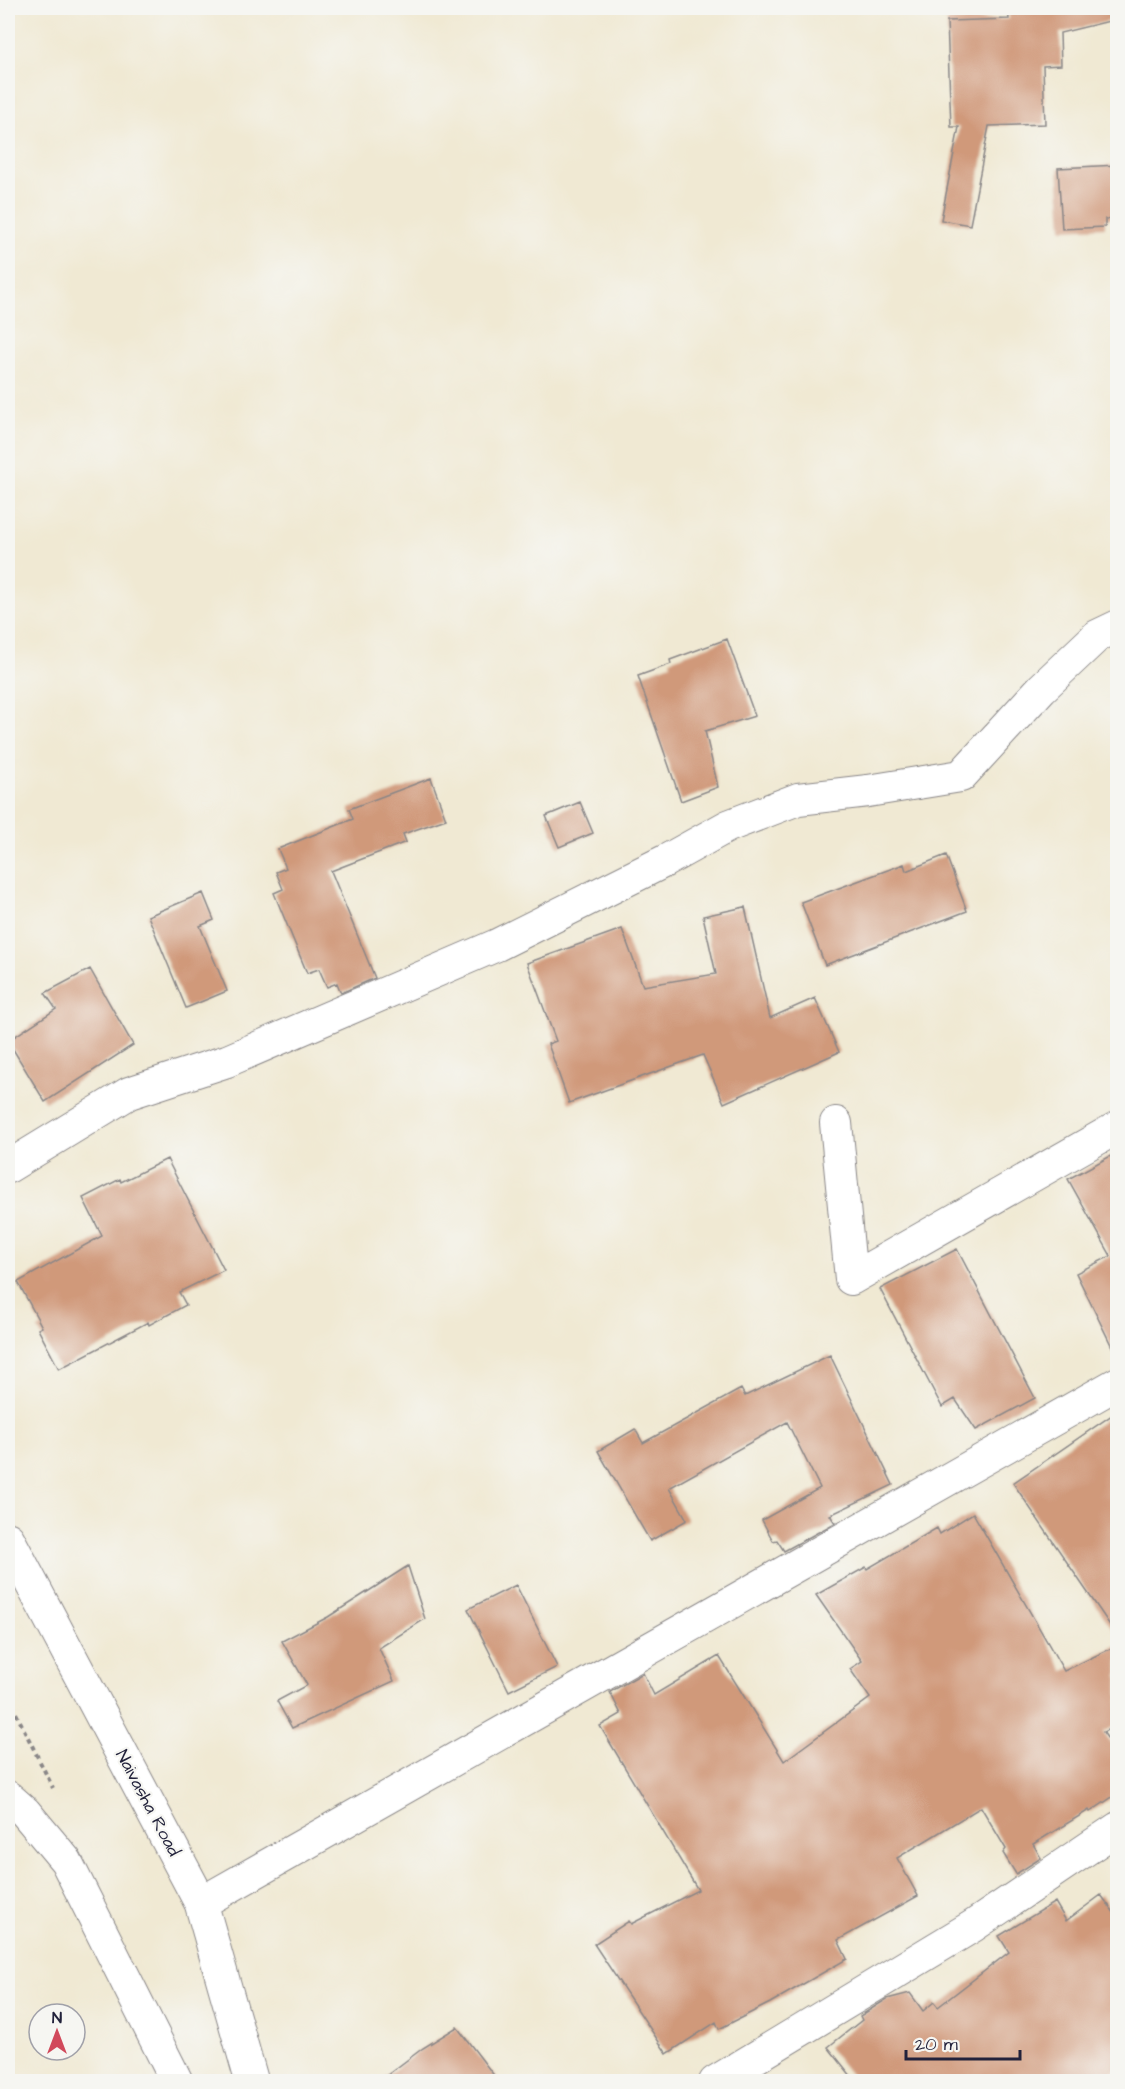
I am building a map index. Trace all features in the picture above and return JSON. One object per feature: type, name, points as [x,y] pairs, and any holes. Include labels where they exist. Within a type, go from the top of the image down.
[{"type":"main road","name":"Naivasha Road","points":[[8,1539],[201,1903],[252,2082]]},
{"type":"street","points":[[8,1167],[129,1093],[227,1061],[497,945],[665,861],[728,826],[798,800],[961,776],[1049,681],[1097,636],[1118,626]]},
{"type":"street","points":[[836,1123],[851,1279],[1118,1127]]},
{"type":"street","points":[[201,1903],[1118,1383]]},
{"type":"street","points":[[8,1797],[25,1812],[66,1861],[177,2082]]},
{"type":"street","points":[[715,2082],[973,1926],[1118,1828]]},
{"type":"building","points":[[1008,8],[1117,8],[1118,19],[1060,33],[1061,65],[1043,66],[1045,124],[989,126],[970,225],[941,220],[959,127],[951,127],[947,21],[1009,19]]},
{"type":"building","points":[[1118,165],[1118,218],[1105,219],[1105,227],[1062,229],[1058,168]]},
{"type":"building","points":[[727,639],[755,716],[705,731],[718,787],[681,801],[638,676],[671,664],[670,660]]},
{"type":"building","points":[[431,778],[446,819],[403,834],[406,842],[331,871],[375,978],[341,993],[337,983],[327,987],[319,969],[307,973],[274,893],[283,889],[276,872],[286,868],[278,849],[353,819],[349,809]]},
{"type":"building","points":[[580,802],[593,833],[559,847],[546,816]]},
{"type":"building","points":[[946,855],[967,911],[825,965],[801,902],[904,864],[906,871]]},
{"type":"building","points":[[203,893],[214,920],[200,926],[227,991],[186,1008],[148,916]]},
{"type":"building","points":[[745,907],[770,1018],[815,998],[839,1052],[724,1103],[703,1055],[569,1103],[548,1044],[556,1041],[527,963],[622,929],[643,986],[716,974],[703,916]]},
{"type":"building","points":[[90,969],[133,1045],[45,1102],[8,1041],[56,1009],[45,993]]},
{"type":"building","points":[[1118,1152],[1118,1359],[1076,1273],[1111,1256],[1068,1179]]},
{"type":"building","points":[[167,1159],[224,1270],[179,1292],[186,1305],[149,1325],[148,1322],[59,1369],[38,1329],[42,1327],[18,1282],[102,1236],[83,1198]]},
{"type":"building","points":[[957,1249],[1035,1398],[976,1430],[955,1399],[942,1407],[880,1289]]},
{"type":"building","points":[[830,1355],[893,1485],[830,1515],[835,1523],[784,1551],[777,1540],[773,1541],[762,1520],[820,1488],[787,1422],[669,1488],[687,1520],[650,1541],[598,1451],[635,1429],[643,1443],[741,1389],[745,1396]]},
{"type":"building","points":[[1118,1411],[1118,1637],[1013,1483]]},
{"type":"building","points":[[973,1513],[1064,1671],[1118,1645],[1118,1725],[1103,1732],[1118,1753],[1118,1793],[1090,1812],[1089,1810],[1033,1844],[1041,1858],[1016,1874],[1003,1853],[1006,1849],[981,1807],[897,1858],[918,1896],[838,1940],[847,1959],[719,2029],[716,2022],[667,2054],[594,1944],[629,1921],[631,1924],[698,1890],[600,1726],[621,1714],[610,1692],[643,1673],[654,1695],[719,1656],[784,1761],[870,1698],[850,1669],[862,1661],[816,1595],[866,1567],[867,1569],[937,1528],[940,1534]]},
{"type":"building","points":[[408,1566],[425,1619],[379,1648],[394,1681],[292,1728],[277,1701],[307,1685],[282,1641],[328,1617]]},
{"type":"building","points":[[516,1585],[557,1667],[509,1691],[468,1609]]},
{"type":"building","points":[[1101,1895],[1118,1918],[1118,2069],[1098,2082],[856,2082],[828,2047],[862,2020],[860,2016],[887,1999],[910,1993],[923,2011],[934,2002],[938,2007],[1009,1952],[999,1936],[1055,1902],[1066,1921]]},
{"type":"building","points":[[457,2027],[499,2082],[378,2082],[423,2048]]}]
